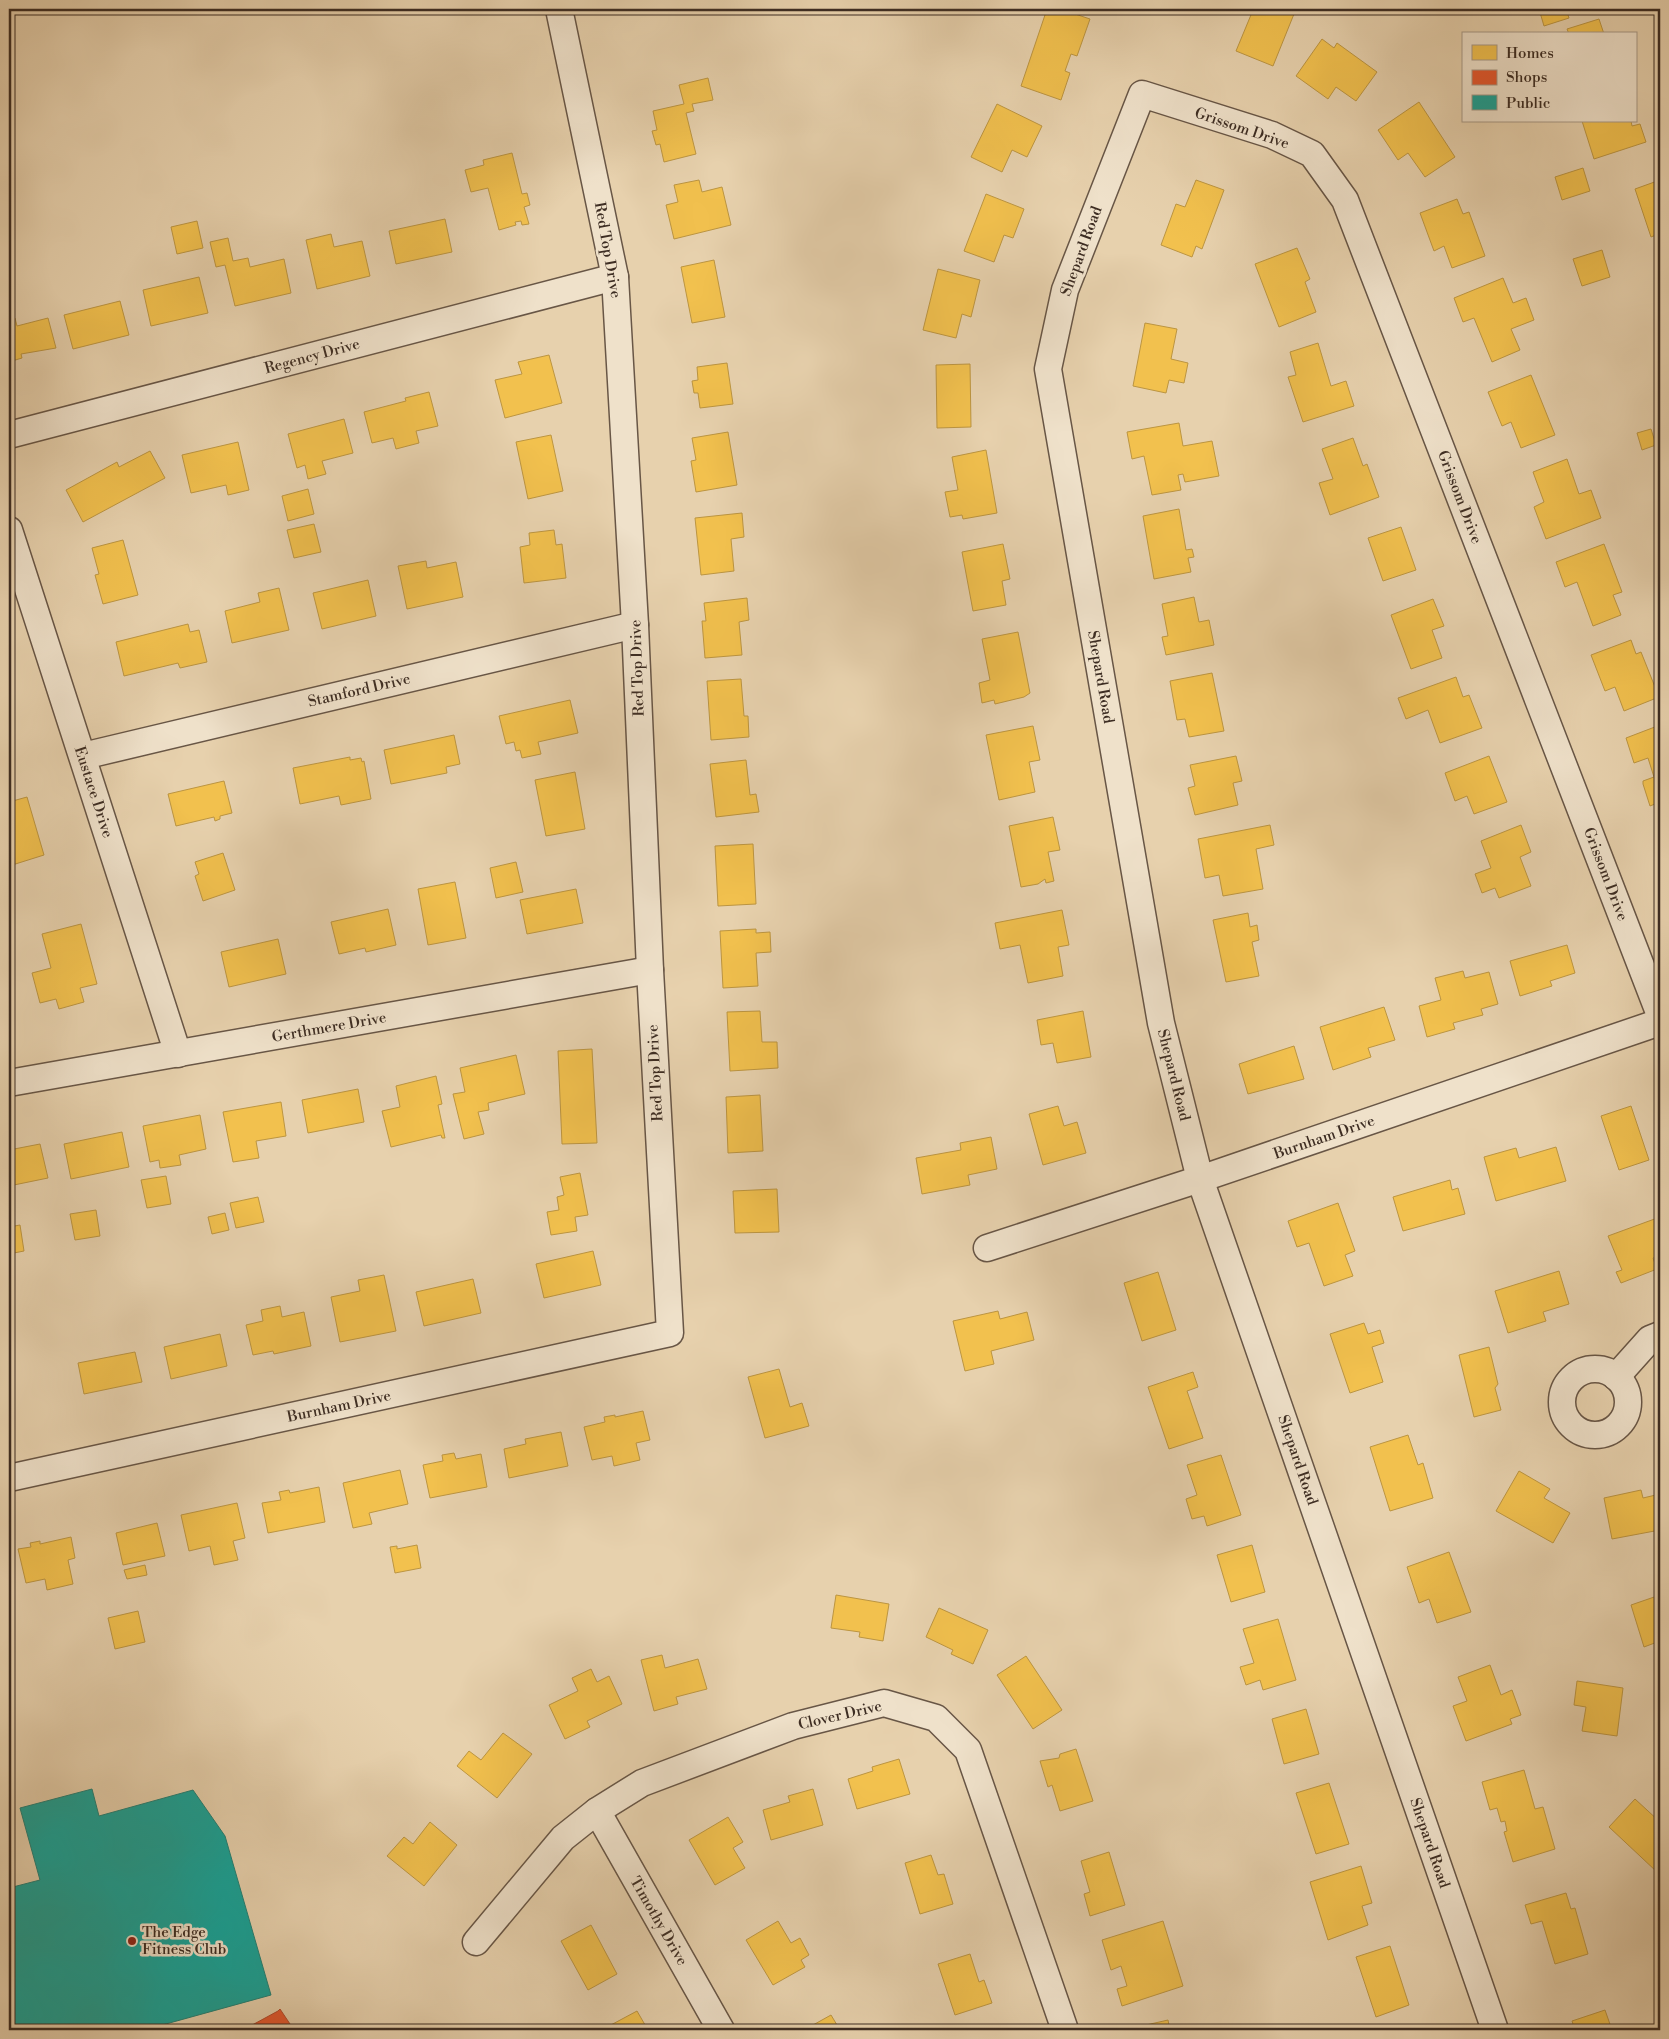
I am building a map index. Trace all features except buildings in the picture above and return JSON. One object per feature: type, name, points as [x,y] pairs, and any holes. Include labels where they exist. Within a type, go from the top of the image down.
[{"type":"street","name":"Red Top Drive","points":[[559,9],[615,276],[636,625],[650,970],[670,1334]]},
{"type":"street","name":"Grissom Drive","points":[[1142,94],[1272,135],[1312,154],[1345,200],[1660,1015]]},
{"type":"street","name":"Shepard Road","points":[[1142,94],[1064,290],[1048,370],[1160,1023],[1200,1179],[1495,2030]]},
{"type":"street","name":"Regency Drive","points":[[9,435],[615,276]]},
{"type":"street","name":"Eustace Drive","points":[[9,530],[178,1054]]},
{"type":"street","name":"Stamford Drive","points":[[83,756],[636,625]]},
{"type":"street","name":"Gerthmere Drive","points":[[9,1083],[650,970]]},
{"type":"street","name":"Burnham Drive","points":[[986,1248],[1200,1179],[1660,1022]]},
{"type":"street","name":"Burnham Drive","points":[[9,1478],[670,1334]]},
{"type":"street","points":[[1616,1377],[1650,1339],[1660,1335]]},
{"type":"street","name":"Clover Drive","points":[[476,1942],[563,1838],[597,1811],[642,1783],[793,1726],[884,1703],[936,1718],[968,1750],[1066,2030]]},
{"type":"street","name":"Timothy Drive","points":[[597,1811],[721,2030]]},
{"type":"place","name":"The Edge Fitness Club","points":[[132,1941]]}]
